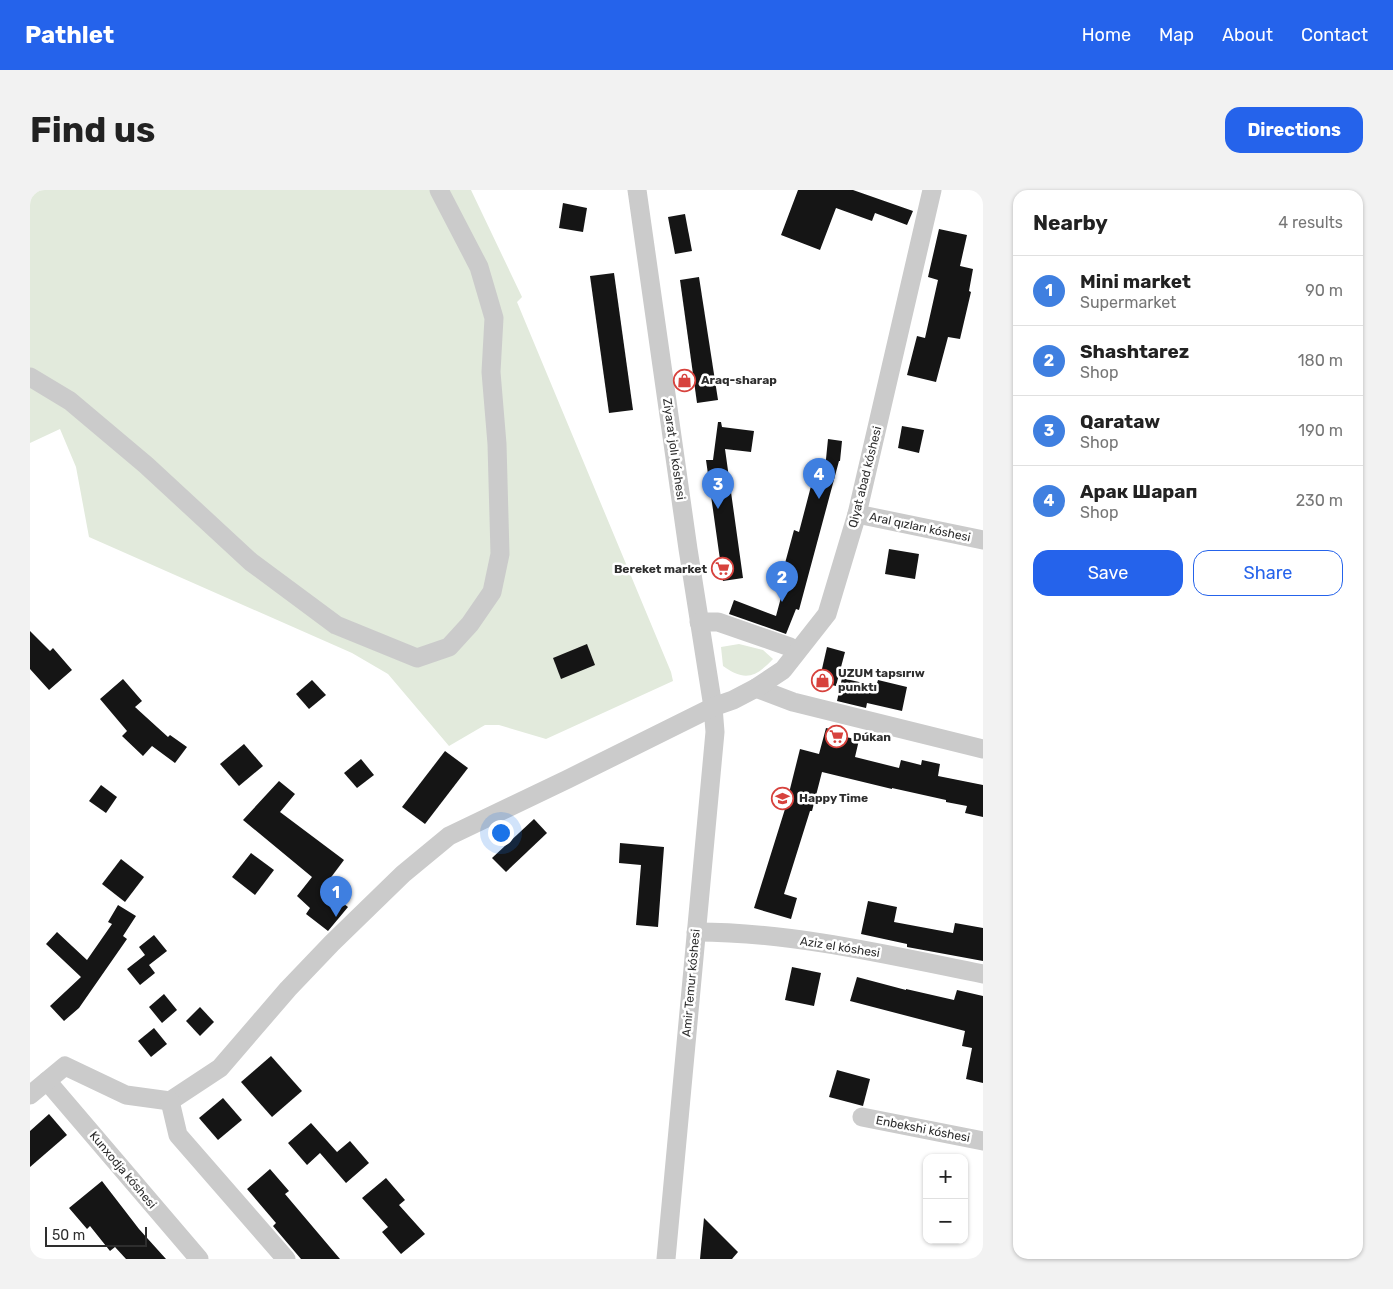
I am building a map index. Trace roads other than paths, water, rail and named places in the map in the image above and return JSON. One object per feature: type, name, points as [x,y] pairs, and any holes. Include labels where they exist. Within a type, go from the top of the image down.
[{"type":"street","points":[[30,377],[70,401],[146,465],[251,562],[336,625],[417,658],[449,647],[470,624],[492,592],[500,554],[500,521],[497,444],[491,372],[494,318],[479,266],[439,190]]},
{"type":"street","name":"Ziyarat jolı kóshesi","points":[[637,190],[712,707]]},
{"type":"street","name":"Qiyat abad kóshesi","points":[[170,1101],[220,1068],[288,989],[332,943],[402,874],[449,836],[712,707],[732,700],[756,688],[782,670],[827,614],[858,514],[932,190]]},
{"type":"street","name":"Aral qızları kóshesi","points":[[858,514],[983,540]]},
{"type":"street","points":[[699,622],[718,622],[790,647]]},
{"type":"street","points":[[756,688],[793,702],[983,749]]},
{"type":"street","name":"Amir Temur kóshesi","points":[[666,1259],[715,732],[712,707]]},
{"type":"street","name":"Aziz el kóshesi","points":[[696,932],[767,936],[841,946],[983,974]]},
{"type":"street","points":[[30,1095],[66,1066],[126,1095],[170,1101],[178,1135],[286,1259]]},
{"type":"street","name":"Kunxodja kóshesi","points":[[47,1081],[199,1259]]},
{"type":"street","name":"Enbekshi kóshesi","points":[[862,1117],[983,1141]]},
{"type":"place","name":"Araq-sharap","points":[[685,380]]},
{"type":"place","name":"Арак Шарап","points":[[819,499]]},
{"type":"place","name":"Qarataw","points":[[718,509]]},
{"type":"place","name":"Bereket market","points":[[723,569]]},
{"type":"place","name":"Shashtarez","points":[[782,602]]},
{"type":"place","name":"UZUM tapsırıw punktı","points":[[822,680]]},
{"type":"place","name":"Dúkan","points":[[837,737]]},
{"type":"place","name":"Happy Time","points":[[783,798]]},
{"type":"place","name":"Mini market","points":[[336,917]]}]
